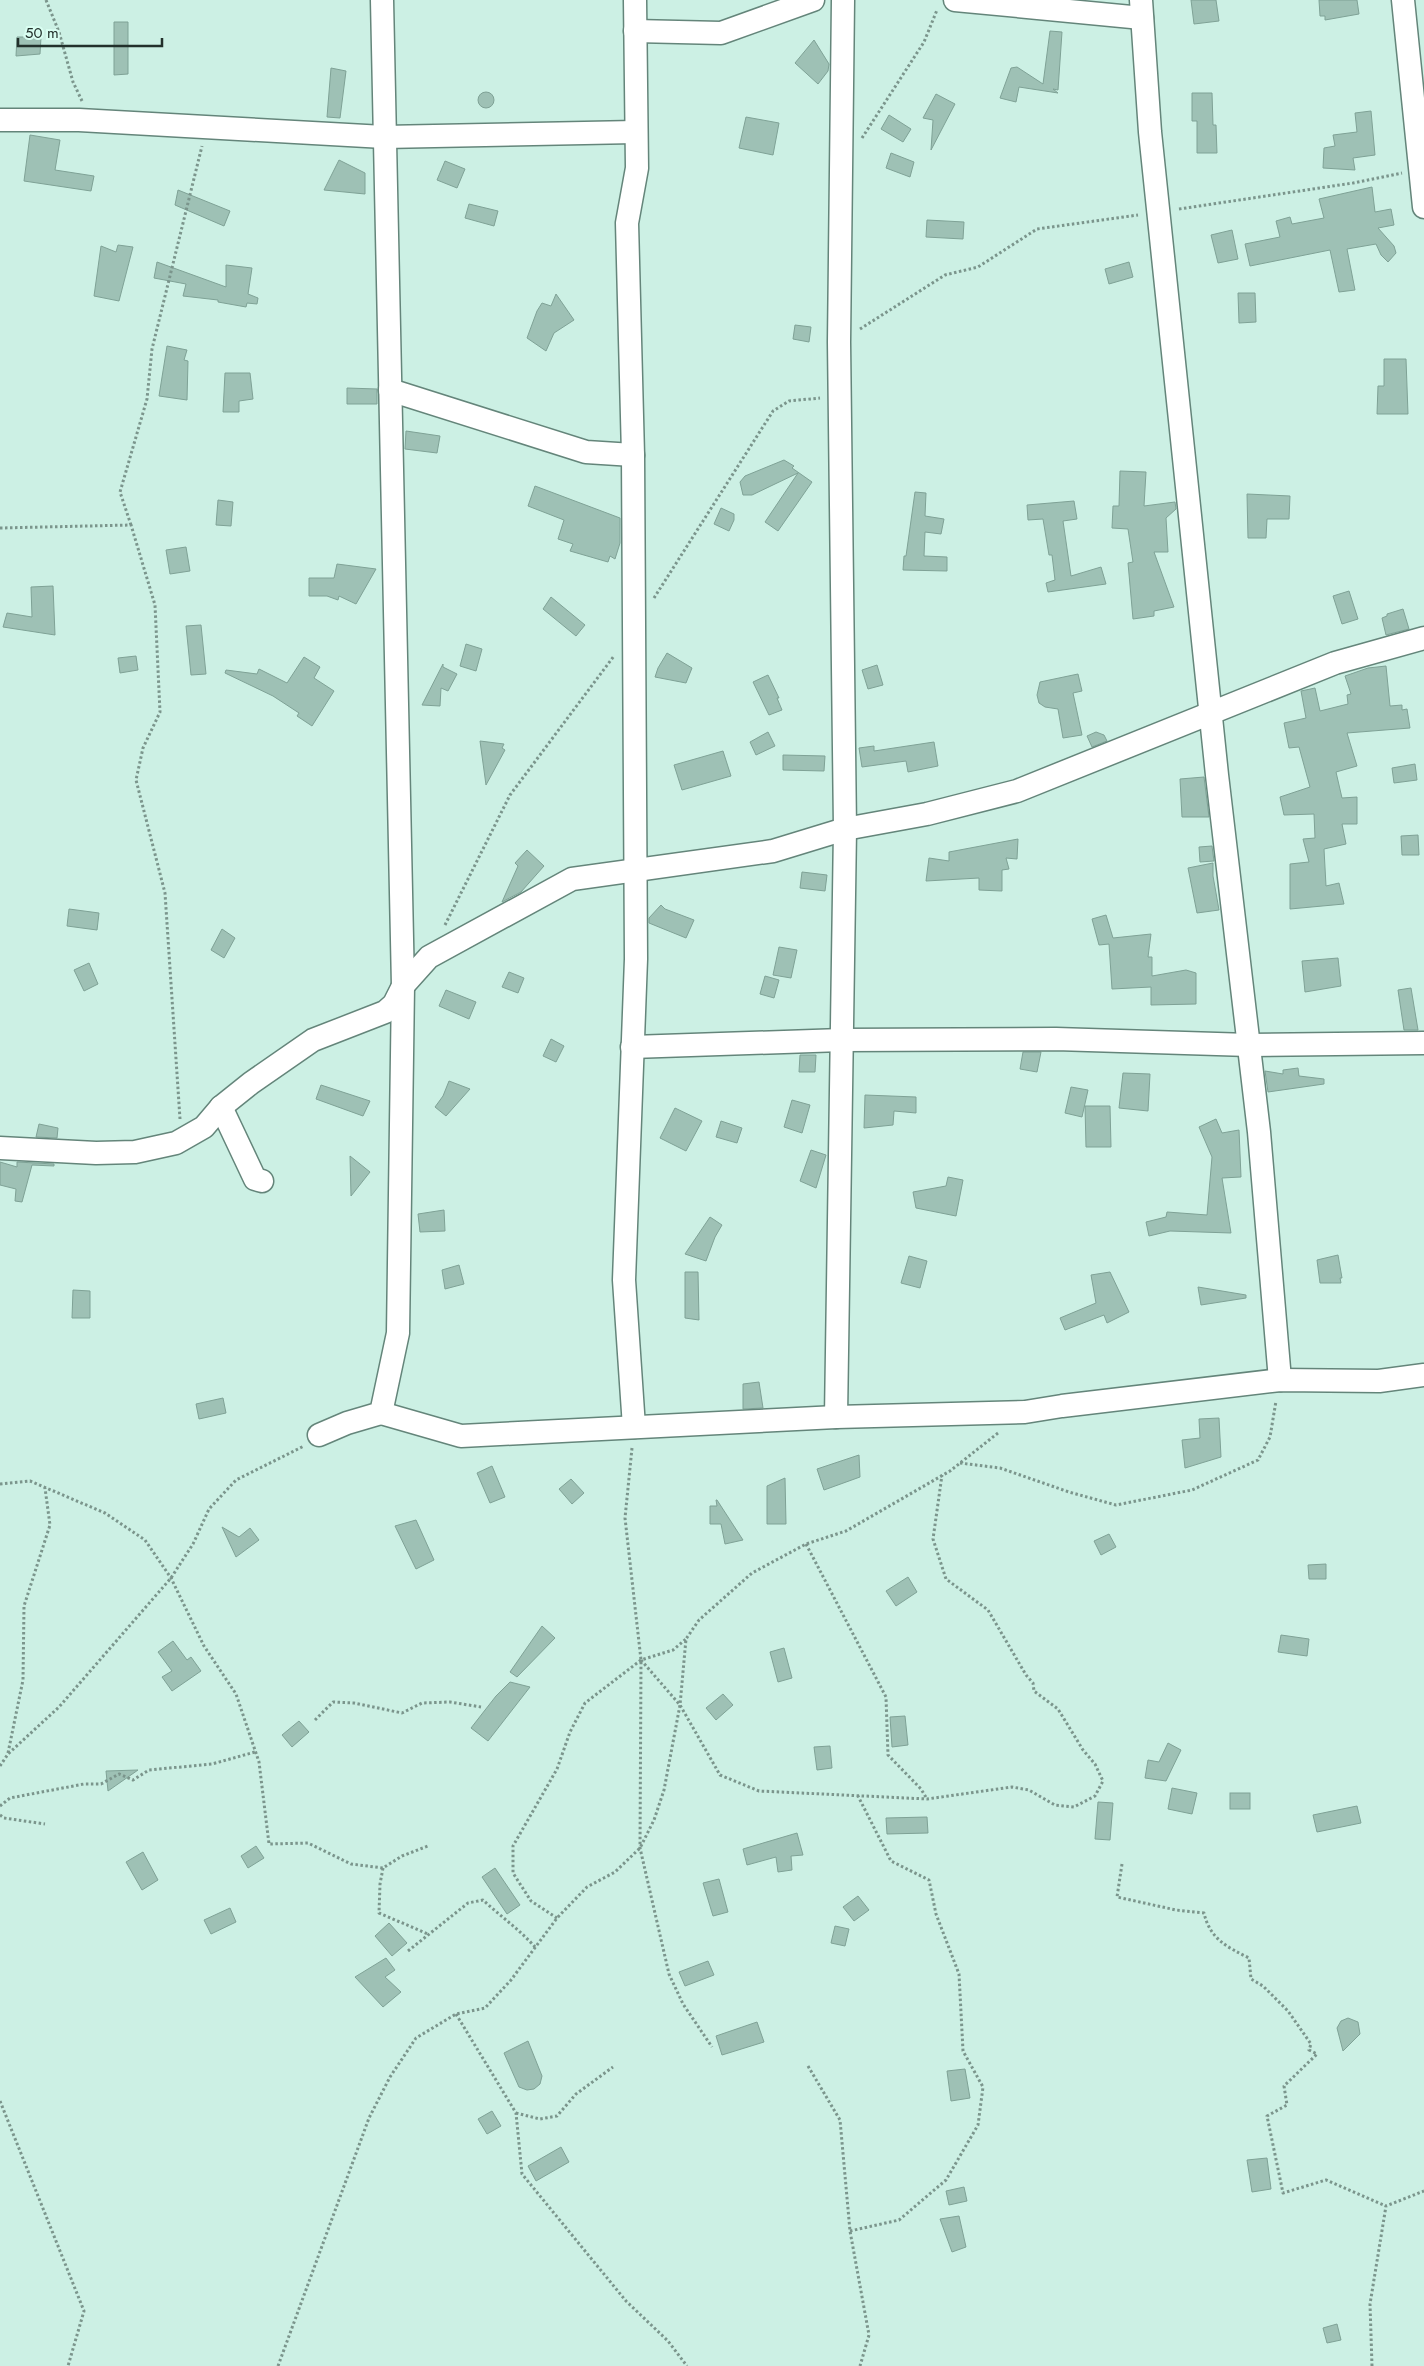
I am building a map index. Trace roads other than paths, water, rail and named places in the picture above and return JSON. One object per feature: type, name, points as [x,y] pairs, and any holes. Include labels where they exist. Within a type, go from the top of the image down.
[{"type":"street","points":[[381,1413],[398,1333],[403,986],[382,0]]},
{"type":"street","points":[[634,1427],[624,1280],[636,959],[633,455],[627,223],[638,168],[635,132],[635,0]]},
{"type":"street","points":[[635,31],[720,33],[813,0]]},
{"type":"street","points":[[836,1417],[845,829],[839,342],[843,0]]},
{"type":"street","points":[[1403,0],[1415,41],[1420,169],[1424,207]]},
{"type":"street","points":[[946,4],[1142,9],[1150,132],[1158,212],[1211,714],[1259,1132],[1280,1380]]},
{"type":"street","points":[[0,120],[98,121],[384,138],[635,132]]},
{"type":"street","points":[[390,390],[586,452],[633,455]]},
{"type":"street","points":[[0,1148],[96,1153],[135,1152],[176,1143],[184,1136],[204,1126],[222,1106],[251,1083],[313,1040],[385,1012],[394,1004],[403,986],[429,957],[572,879],[636,868],[772,851],[845,829],[927,814],[1017,791],[1335,663],[1424,638]]},
{"type":"street","points":[[632,1047],[842,1040],[1056,1039],[1249,1045],[1424,1043]]},
{"type":"street","points":[[222,1106],[255,1179],[262,1181]]},
{"type":"street","points":[[319,1435],[346,1423],[381,1413],[461,1436],[836,1417],[1025,1412],[1280,1380],[1379,1381],[1424,1375]]}]
